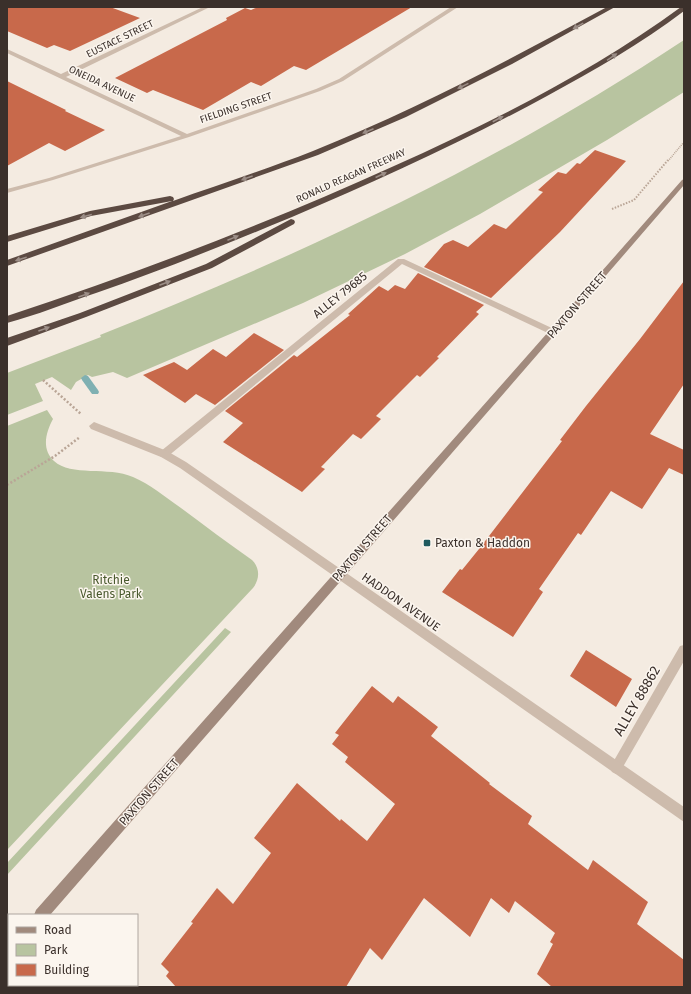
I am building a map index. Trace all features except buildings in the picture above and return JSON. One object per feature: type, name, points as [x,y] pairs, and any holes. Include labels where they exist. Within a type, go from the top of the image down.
[{"type":"highway","points":[[7,263],[207,193],[315,153],[403,115],[510,63],[612,7]]},
{"type":"highway","name":"RONALD REAGAN FREEWAY","points":[[7,320],[74,298],[197,253],[346,192],[476,131],[592,69],[684,8]]},
{"type":"highway","points":[[7,342],[83,315],[209,266],[346,192]]},
{"type":"highway","points":[[7,239],[90,214],[207,193]]},
{"type":"street","name":"EUSTACE STREET","points":[[63,76],[207,7]]},
{"type":"street","name":"FIELDING STREET","points":[[7,191],[51,179],[187,136],[318,90],[341,80],[456,7]]},
{"type":"street","name":"ONEIDA AVENUE","points":[[7,51],[63,76],[187,136]]},
{"type":"street","name":"PAXTON STREET","points":[[43,914],[340,575],[459,436],[553,332],[684,182]]},
{"type":"street","name":"ALLEY 79685","points":[[164,454],[401,261],[553,332]]},
{"type":"street","name":"HADDON AVENUE","points":[[94,426],[164,454],[190,470],[684,815]]},
{"type":"street","name":"ALLEY 88862","points":[[616,768],[684,650]]},
{"type":"path","points":[[612,209],[634,200],[684,142]]},
{"type":"path","points":[[7,485],[55,456],[94,426],[44,380]]},
{"type":"green space","points":[[684,40],[684,92],[607,140],[480,214],[405,254],[303,303],[127,378],[113,372],[92,377],[88,375],[76,382],[71,390],[52,377],[35,384],[43,401],[7,415],[7,373],[101,337],[100,335],[251,272],[400,202],[545,126]]},
{"type":"green space","name":"Ritchie Valens Park","points":[[47,410],[53,419],[48,429],[46,446],[47,451],[54,461],[61,466],[70,469],[123,474],[145,483],[252,560],[257,566],[258,577],[253,588],[7,850],[7,426]]},
{"type":"green space","points":[[225,628],[231,632],[7,875],[7,863]]},
{"type":"waterway","points":[[85,378],[95,392]]},
{"type":"place","name":"Paxton & Haddon","points":[[427,543]]}]
